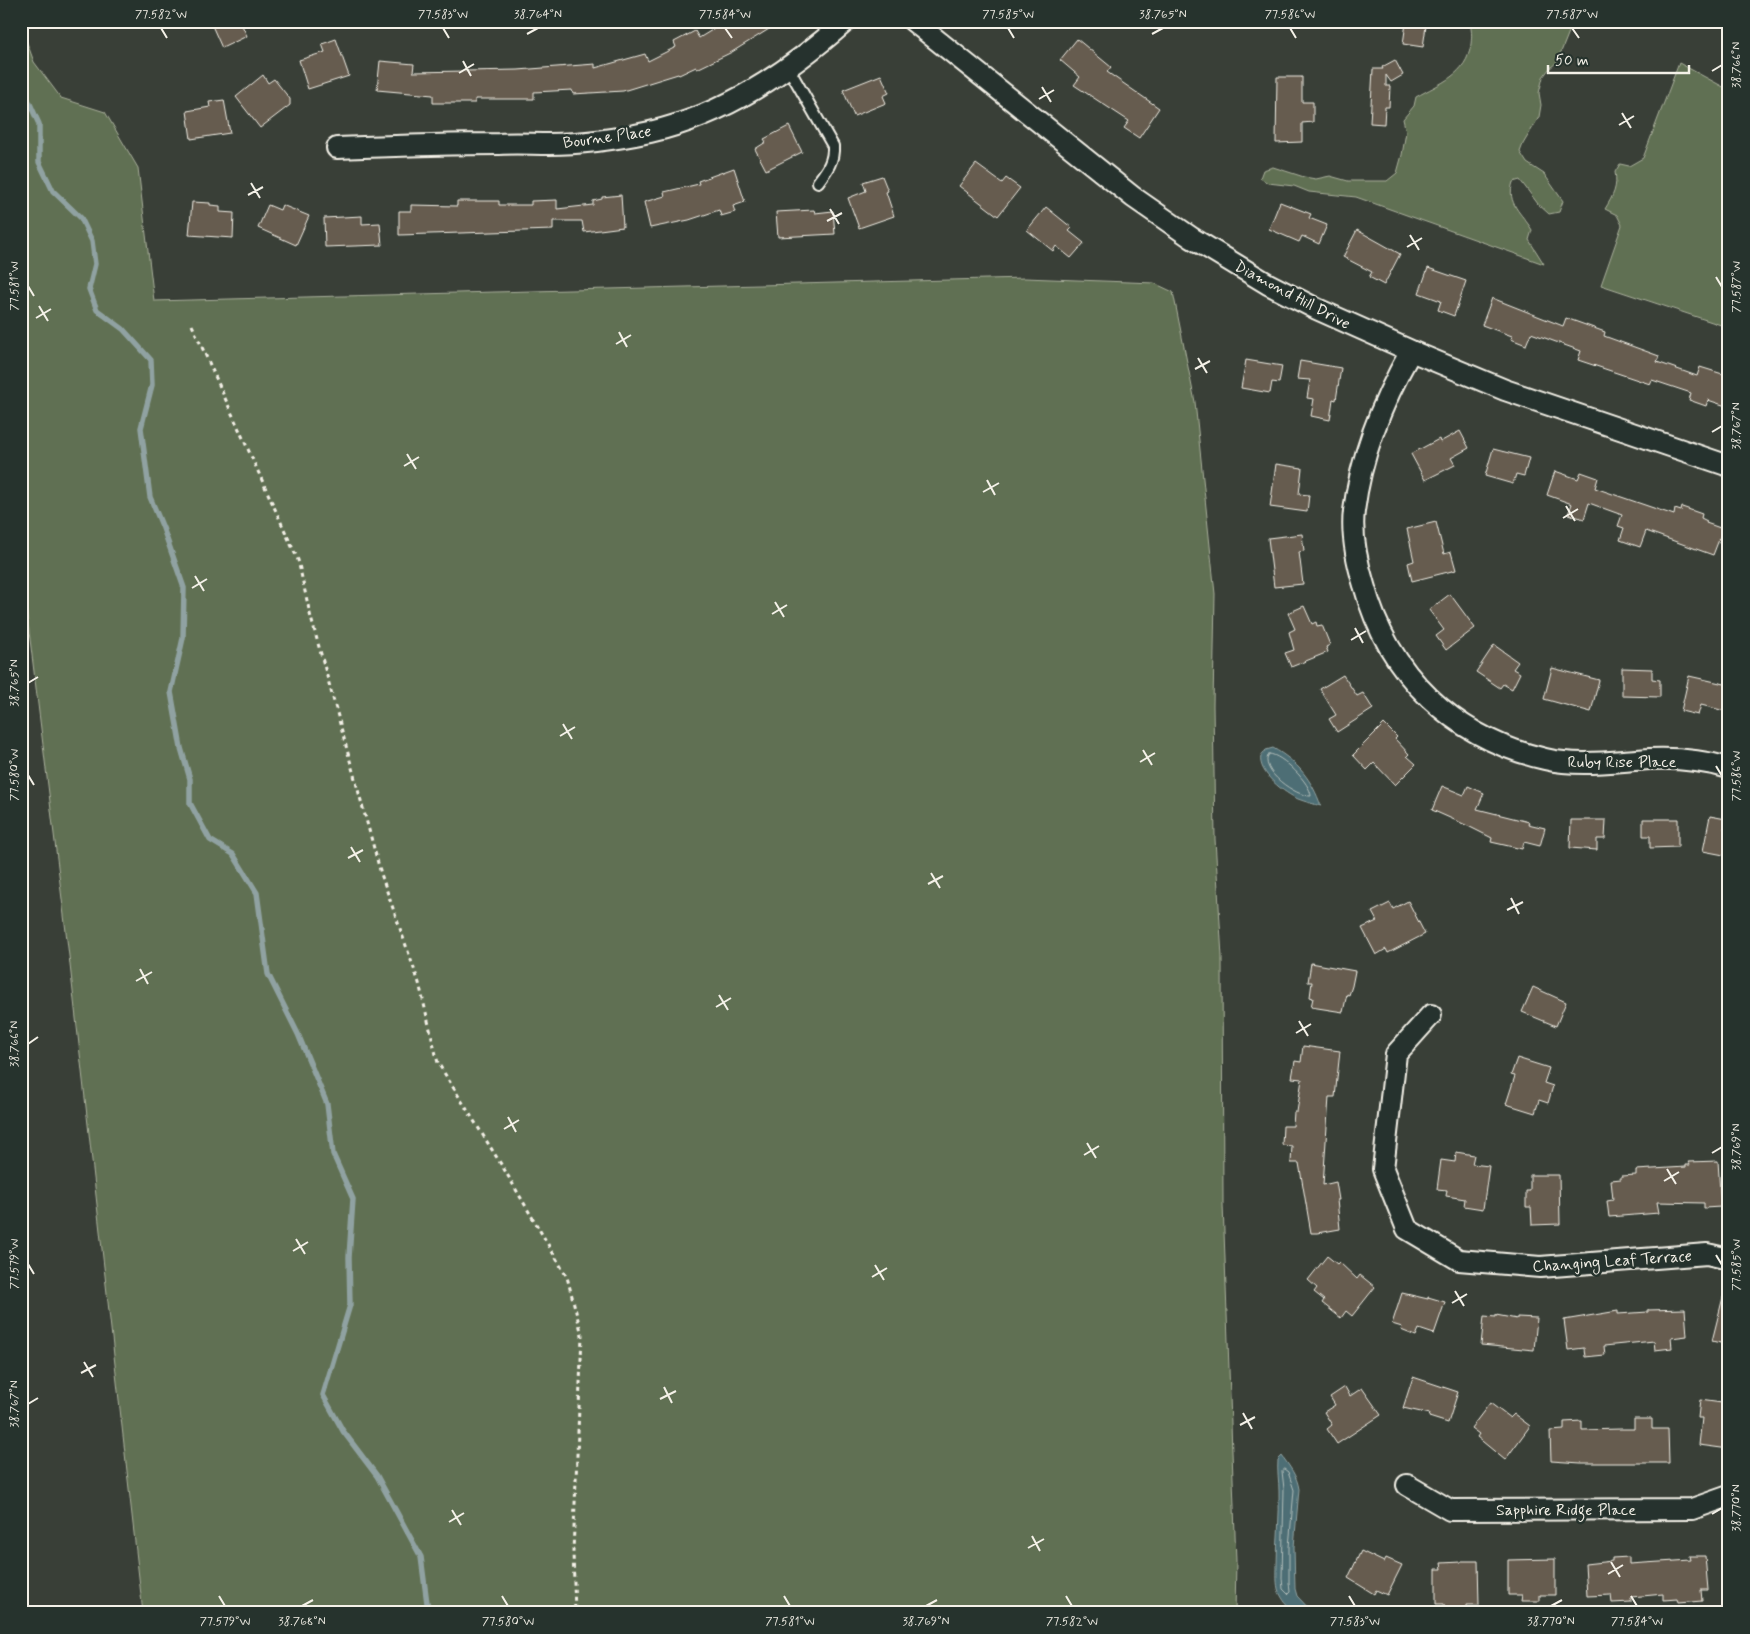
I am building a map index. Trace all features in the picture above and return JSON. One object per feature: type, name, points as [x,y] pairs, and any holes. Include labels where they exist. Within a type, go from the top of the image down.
[{"type":"street","name":"Bourne Place","points":[[337,148],[550,144],[601,140],[668,127],[709,112],[748,93],[788,69],[846,21]]},
{"type":"street","name":"Diamond Hill Drive","points":[[912,21],[1133,197],[1192,238],[1276,288],[1411,352],[1505,390],[1729,466]]},
{"type":"street","name":"Ruby Rise Place","points":[[1411,352],[1396,377],[1378,418],[1365,460],[1354,512],[1355,538],[1360,572],[1369,604],[1394,656],[1409,676],[1436,705],[1462,724],[1494,743],[1517,752],[1547,760],[1584,763],[1652,759],[1685,761],[1729,768]]},
{"type":"street","name":"Changing Leaf Terrace","points":[[1431,1015],[1396,1054],[1394,1063],[1383,1169],[1407,1229],[1459,1260],[1540,1267],[1707,1254],[1729,1260]]},
{"type":"street","name":"Sapphire Ridge Place","points":[[1407,1485],[1450,1510],[1692,1509],[1729,1496]]},
{"type":"lane","points":[[788,69],[833,146],[834,156],[818,182]]},
{"type":"path","points":[[192,325],[298,560],[310,614],[381,874],[419,983],[438,1064],[504,1169],[567,1277],[582,1335],[573,1552],[575,1613]]},
{"type":"path","points":[[21,1567],[27,1613]]},
{"type":"green space","points":[[1469,21],[1567,21],[1569,32],[1557,62],[1543,77],[1539,93],[1541,105],[1539,117],[1520,152],[1527,163],[1544,174],[1563,201],[1559,212],[1549,214],[1538,204],[1520,180],[1513,182],[1511,190],[1516,208],[1532,230],[1529,240],[1544,264],[1356,197],[1309,192],[1294,186],[1268,183],[1260,178],[1263,170],[1273,167],[1316,179],[1330,176],[1348,181],[1387,181],[1397,173],[1406,132],[1403,119],[1414,106],[1416,97],[1451,77],[1464,63],[1471,44],[1472,32]]},
{"type":"green space","points":[[21,26],[34,62],[61,98],[105,112],[138,168],[154,301],[1025,278],[1154,283],[1173,292],[1195,402],[1215,594],[1213,705],[1215,839],[1222,957],[1223,1204],[1236,1561],[1235,1613],[143,1613],[69,956],[21,566]]},
{"type":"green space","points":[[1679,63],[1729,90],[1729,318],[1724,326],[1601,285],[1622,225],[1617,215],[1605,209],[1614,191],[1616,182],[1615,172],[1620,164],[1629,166],[1643,158]]},
{"type":"water","points":[[1273,748],[1290,759],[1303,773],[1313,788],[1321,806],[1293,796],[1280,788],[1268,776],[1263,769],[1261,756],[1266,750]]},
{"type":"water","points":[[1282,1456],[1295,1476],[1299,1489],[1294,1547],[1295,1589],[1297,1596],[1313,1613],[1297,1611],[1289,1607],[1278,1589],[1278,1460]]},
{"type":"building","points":[[210,21],[240,21],[247,36],[222,48]]},
{"type":"building","points":[[727,21],[782,21],[732,52],[697,69],[696,67],[679,75],[623,91],[573,94],[572,90],[534,92],[534,99],[475,99],[475,103],[433,103],[433,95],[377,90],[380,61],[414,64],[413,72],[518,70],[595,64],[595,68],[645,54],[648,61],[676,47],[674,42],[695,31],[699,38]]},
{"type":"building","points":[[1406,23],[1426,26],[1423,47],[1403,44]]},
{"type":"building","points":[[336,39],[349,76],[308,89],[299,60],[325,52],[322,44]]},
{"type":"building","points":[[1077,39],[1111,67],[1107,72],[1159,108],[1139,138],[1124,128],[1129,121],[1074,85],[1080,77],[1060,60]]},
{"type":"building","points":[[1395,60],[1403,75],[1391,82],[1386,75],[1386,86],[1390,86],[1389,107],[1385,107],[1384,124],[1370,123],[1373,69],[1383,69],[1382,67]]},
{"type":"building","points":[[263,75],[268,83],[274,79],[290,99],[290,105],[260,128],[236,97]]},
{"type":"building","points":[[881,75],[889,93],[883,96],[886,103],[854,116],[843,90]]},
{"type":"building","points":[[1277,77],[1302,77],[1302,102],[1313,102],[1313,122],[1302,123],[1302,142],[1276,143]]},
{"type":"building","points":[[224,100],[230,133],[191,139],[187,111],[210,107],[209,102]]},
{"type":"building","points":[[789,126],[802,152],[766,170],[755,149],[766,142],[764,139]]},
{"type":"building","points":[[976,164],[1002,183],[1006,178],[1020,188],[998,216],[959,186]]},
{"type":"building","points":[[734,168],[745,202],[733,206],[735,212],[721,216],[719,210],[689,220],[650,228],[644,202],[665,196],[664,192],[699,184],[698,181]]},
{"type":"building","points":[[882,176],[894,216],[859,228],[848,198],[866,191],[863,182]]},
{"type":"building","points":[[621,195],[623,227],[584,232],[582,221],[553,221],[553,230],[399,235],[399,211],[411,211],[411,205],[457,206],[457,201],[499,201],[499,205],[531,205],[531,201],[557,200],[557,209],[593,205],[593,201],[602,199],[602,197]]},
{"type":"building","points":[[192,202],[210,203],[210,205],[220,206],[220,212],[234,213],[233,238],[189,235]]},
{"type":"building","points":[[1280,202],[1311,214],[1309,218],[1327,225],[1319,244],[1302,236],[1299,242],[1269,229]]},
{"type":"building","points":[[268,205],[280,210],[282,205],[309,216],[296,245],[258,228]]},
{"type":"building","points":[[1046,207],[1072,228],[1069,231],[1084,243],[1071,258],[1056,246],[1053,251],[1027,230]]},
{"type":"building","points":[[814,210],[815,213],[833,211],[835,234],[778,237],[776,212]]},
{"type":"building","points":[[362,216],[362,224],[380,223],[382,245],[325,247],[324,218]]},
{"type":"building","points":[[1357,230],[1400,254],[1384,285],[1369,277],[1372,272],[1343,257]]},
{"type":"building","points":[[1428,268],[1466,281],[1454,316],[1438,310],[1441,301],[1419,293]]},
{"type":"building","points":[[1492,298],[1563,326],[1566,318],[1605,332],[1604,336],[1659,356],[1657,362],[1697,376],[1700,367],[1729,376],[1729,407],[1708,400],[1706,406],[1689,400],[1691,393],[1652,380],[1650,384],[1578,360],[1581,351],[1531,333],[1526,345],[1511,339],[1512,336],[1482,325]]},
{"type":"building","points":[[1246,360],[1282,366],[1279,383],[1272,382],[1270,393],[1241,388]]},
{"type":"building","points":[[1300,361],[1341,368],[1336,400],[1333,399],[1330,420],[1311,416],[1314,399],[1307,398],[1310,380],[1297,379]]},
{"type":"building","points":[[1460,431],[1469,448],[1451,458],[1455,465],[1425,480],[1411,454],[1439,439],[1440,442]]},
{"type":"building","points":[[1493,449],[1529,458],[1524,476],[1516,474],[1513,484],[1485,476]]},
{"type":"building","points":[[1276,464],[1302,468],[1299,494],[1309,495],[1307,512],[1270,507]]},
{"type":"building","points":[[1555,471],[1578,479],[1581,472],[1598,478],[1595,488],[1674,515],[1675,509],[1681,511],[1682,507],[1702,514],[1701,518],[1707,521],[1706,523],[1723,529],[1713,555],[1646,531],[1640,547],[1620,540],[1624,528],[1618,526],[1622,515],[1589,503],[1584,519],[1568,514],[1572,504],[1547,495]]},
{"type":"building","points":[[1436,522],[1444,554],[1451,552],[1456,570],[1412,581],[1408,563],[1414,561],[1407,529]]},
{"type":"building","points":[[1302,534],[1304,551],[1299,552],[1303,584],[1274,587],[1268,538]]},
{"type":"building","points":[[1450,594],[1475,628],[1446,650],[1436,636],[1444,630],[1429,610]]},
{"type":"building","points":[[1304,606],[1312,624],[1316,622],[1317,626],[1322,625],[1330,645],[1326,647],[1328,652],[1291,667],[1285,653],[1294,650],[1289,632],[1295,629],[1288,613]]},
{"type":"building","points":[[1494,645],[1518,662],[1513,669],[1520,673],[1512,689],[1503,684],[1500,688],[1476,672]]},
{"type":"building","points":[[1552,668],[1599,680],[1591,712],[1544,699]]},
{"type":"building","points":[[1622,668],[1652,669],[1652,679],[1660,680],[1660,697],[1622,696]]},
{"type":"building","points":[[1343,675],[1357,696],[1363,693],[1373,709],[1337,732],[1329,719],[1336,715],[1320,689]]},
{"type":"building","points":[[1689,676],[1729,685],[1729,695],[1725,711],[1701,705],[1698,715],[1681,711]]},
{"type":"building","points":[[1384,724],[1397,737],[1395,739],[1409,754],[1407,756],[1416,764],[1395,785],[1374,763],[1367,770],[1353,755]]},
{"type":"building","points":[[1442,786],[1464,795],[1468,786],[1484,793],[1477,809],[1545,828],[1540,846],[1524,842],[1522,849],[1491,842],[1492,838],[1432,810]]},
{"type":"building","points":[[1710,816],[1726,819],[1724,829],[1729,830],[1729,856],[1703,851]]},
{"type":"building","points":[[1643,819],[1678,819],[1678,847],[1650,848],[1650,836],[1643,836]]},
{"type":"building","points":[[1571,820],[1606,820],[1605,839],[1597,839],[1597,850],[1570,848]]},
{"type":"building","points":[[1408,901],[1425,934],[1388,953],[1386,949],[1376,955],[1362,928],[1377,921],[1372,912],[1390,903],[1393,909]]},
{"type":"building","points":[[1311,963],[1355,971],[1343,1012],[1311,1007],[1313,998],[1310,997],[1312,982],[1308,982]]},
{"type":"building","points":[[1533,987],[1566,1002],[1556,1026],[1522,1012]]},
{"type":"building","points":[[1303,1046],[1340,1051],[1335,1097],[1329,1097],[1323,1185],[1336,1182],[1340,1229],[1317,1233],[1311,1233],[1299,1163],[1291,1163],[1292,1146],[1282,1145],[1283,1126],[1293,1126],[1294,1112],[1297,1112],[1302,1079],[1292,1078],[1295,1061],[1301,1062]]},
{"type":"building","points":[[1517,1058],[1549,1068],[1544,1083],[1553,1086],[1548,1103],[1539,1100],[1535,1113],[1506,1104],[1515,1076],[1511,1075]]},
{"type":"building","points":[[1456,1152],[1474,1155],[1472,1164],[1489,1166],[1483,1209],[1464,1206],[1465,1199],[1446,1196],[1447,1190],[1437,1189],[1441,1160],[1455,1162]]},
{"type":"building","points":[[1718,1161],[1721,1207],[1704,1208],[1704,1203],[1657,1202],[1659,1213],[1609,1217],[1607,1201],[1613,1200],[1611,1180],[1621,1179],[1621,1176],[1636,1175],[1636,1170],[1686,1167],[1686,1165],[1690,1165],[1688,1162]]},
{"type":"building","points":[[1530,1175],[1559,1175],[1560,1224],[1532,1225],[1531,1207],[1526,1207],[1526,1191],[1530,1191]]},
{"type":"building","points":[[1327,1256],[1337,1264],[1339,1262],[1357,1279],[1360,1275],[1375,1287],[1352,1316],[1346,1311],[1341,1318],[1322,1303],[1324,1300],[1314,1292],[1317,1288],[1308,1280]]},
{"type":"building","points":[[1402,1293],[1445,1302],[1434,1334],[1419,1329],[1416,1336],[1401,1330],[1402,1327],[1392,1324]]},
{"type":"building","points":[[1723,1297],[1729,1297],[1729,1345],[1712,1341]]},
{"type":"building","points":[[1685,1309],[1687,1336],[1671,1338],[1672,1348],[1655,1350],[1654,1341],[1604,1346],[1605,1355],[1585,1357],[1584,1348],[1568,1350],[1564,1320],[1618,1311],[1618,1314],[1648,1312],[1648,1310]]},
{"type":"building","points":[[1496,1315],[1517,1319],[1517,1317],[1537,1318],[1534,1350],[1481,1345],[1484,1316],[1496,1317]]},
{"type":"building","points":[[1413,1377],[1458,1392],[1448,1423],[1429,1417],[1430,1414],[1403,1408]]},
{"type":"building","points":[[1345,1387],[1350,1396],[1362,1388],[1381,1415],[1337,1444],[1327,1429],[1332,1425],[1324,1412],[1335,1405],[1330,1397]]},
{"type":"building","points":[[1700,1400],[1729,1404],[1729,1449],[1699,1445],[1702,1418],[1698,1418]]},
{"type":"building","points":[[1490,1403],[1510,1418],[1514,1414],[1530,1426],[1505,1460],[1477,1437],[1479,1434],[1471,1428]]},
{"type":"building","points":[[1634,1419],[1652,1419],[1652,1429],[1668,1429],[1669,1463],[1551,1461],[1550,1431],[1564,1430],[1564,1422],[1582,1421],[1582,1430],[1634,1429]]},
{"type":"building","points":[[1361,1551],[1384,1562],[1386,1558],[1402,1565],[1387,1595],[1376,1590],[1374,1594],[1348,1578]]},
{"type":"building","points":[[1690,1556],[1705,1556],[1708,1590],[1701,1590],[1702,1601],[1678,1603],[1677,1599],[1664,1600],[1664,1594],[1631,1597],[1631,1602],[1612,1603],[1611,1595],[1587,1596],[1585,1564],[1612,1561],[1612,1558],[1629,1557],[1629,1564],[1691,1560]]},
{"type":"building","points":[[1555,1559],[1555,1595],[1540,1595],[1540,1601],[1521,1601],[1522,1595],[1508,1595],[1508,1560]]},
{"type":"building","points":[[1478,1561],[1479,1605],[1466,1605],[1466,1609],[1445,1609],[1444,1604],[1436,1604],[1436,1569],[1442,1569],[1441,1563]]},
{"type":"waterway","points":[[21,84],[39,124],[39,162],[53,191],[81,218],[92,241],[95,264],[89,289],[97,310],[123,329],[151,360],[152,385],[141,428],[150,497],[184,588],[183,638],[171,692],[181,748],[190,779],[190,803],[210,840],[233,854],[257,893],[268,974],[298,1034],[327,1104],[333,1154],[353,1199],[349,1257],[350,1305],[323,1395],[343,1431],[377,1476],[421,1557],[427,1603],[432,1613]]}]
